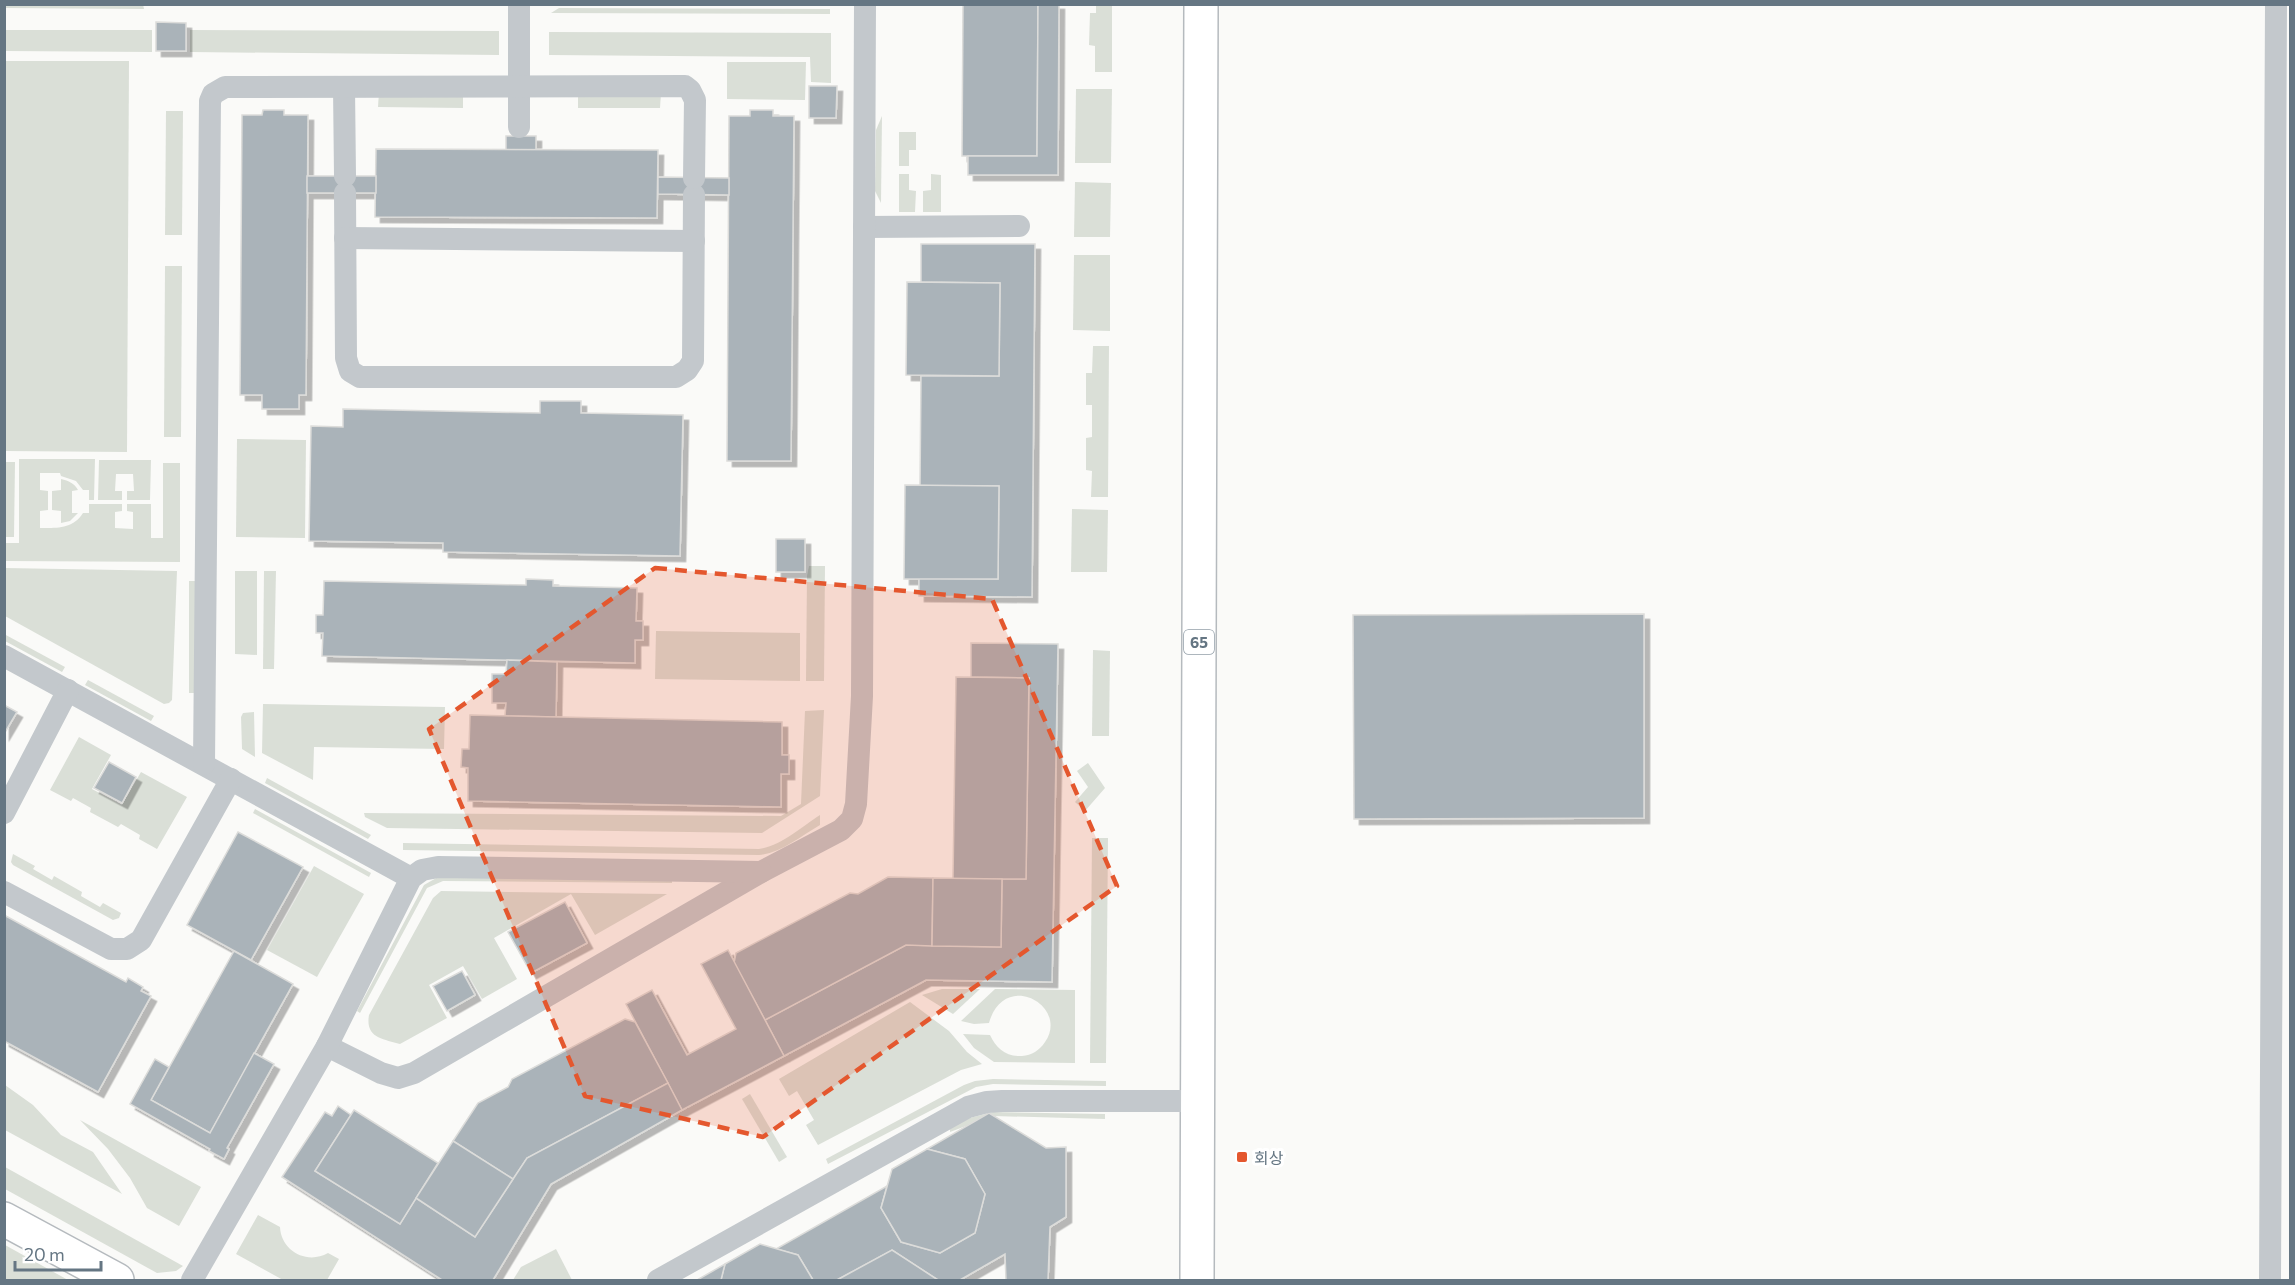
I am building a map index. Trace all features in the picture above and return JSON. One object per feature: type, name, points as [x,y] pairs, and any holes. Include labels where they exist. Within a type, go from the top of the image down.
[{"type":"main road","name":"65","points":[[1197,1281],[1202,4]]},
{"type":"main road","points":[[4,1220],[117,1281]]},
{"type":"street","points":[[519,4],[519,127]]},
{"type":"street","points":[[327,1046],[381,1073],[398,1078],[414,1073],[761,872],[841,830],[852,819],[856,804],[862,696],[865,4]]},
{"type":"street","points":[[2270,1281],[2282,510],[2276,4]]},
{"type":"street","points":[[204,764],[210,101],[213,94],[225,87],[686,86],[695,100],[693,361],[687,370],[676,377],[360,377],[350,371],[346,358],[344,87]]},
{"type":"street","points":[[864,228],[1019,226]]},
{"type":"street","points":[[345,238],[694,241]]},
{"type":"street","points":[[4,656],[411,878]]},
{"type":"street","points":[[4,813],[68,690]]},
{"type":"street","points":[[4,892],[111,949],[127,949],[141,940],[231,779]]},
{"type":"street","points":[[192,1281],[327,1046],[411,878],[422,870],[438,867],[761,872]]},
{"type":"street","points":[[658,1281],[968,1107],[1002,1101],[1197,1101]]},
{"type":"highlighted area","points":[[655,568],[992,599],[1117,886],[763,1137],[585,1096],[429,729]]},
{"type":"shaded area","points":[[5,4],[143,4],[144,9],[5,8]]},
{"type":"shaded area","points":[[1096,5],[1112,5],[1112,72],[1095,72],[1095,46],[1089,45],[1090,13],[1096,13]]},
{"type":"shaded area","points":[[559,8],[830,9],[830,14],[551,13]]},
{"type":"shaded area","points":[[5,30],[152,30],[152,52],[5,51]]},
{"type":"shaded area","points":[[190,30],[499,31],[499,55],[190,52]]},
{"type":"shaded area","points":[[549,32],[831,33],[831,83],[811,82],[810,57],[549,55]]},
{"type":"shaded area","points":[[5,61],[129,61],[127,452],[5,451]]},
{"type":"shaded area","points":[[727,62],[806,62],[805,100],[727,99]]},
{"type":"shaded area","points":[[1076,89],[1112,89],[1111,163],[1075,163]]},
{"type":"shaded area","points":[[379,92],[463,92],[463,108],[378,107]]},
{"type":"shaded area","points":[[578,93],[661,93],[660,108],[578,108]]},
{"type":"shaded area","points":[[166,111],[183,111],[182,235],[165,235]]},
{"type":"shaded area","points":[[882,116],[881,203],[875,191],[876,130]]},
{"type":"shaded area","points":[[899,132],[916,132],[916,150],[909,150],[909,166],[899,166]]},
{"type":"shaded area","points":[[899,174],[909,174],[909,190],[916,191],[915,212],[899,212]]},
{"type":"shaded area","points":[[931,174],[941,175],[941,212],[923,212],[923,191],[931,190]]},
{"type":"shaded area","points":[[1075,182],[1111,183],[1110,237],[1074,237]]},
{"type":"shaded area","points":[[1074,255],[1110,255],[1110,331],[1073,330]]},
{"type":"shaded area","points":[[165,266],[182,266],[181,437],[164,437]]},
{"type":"shaded area","points":[[1093,346],[1109,346],[1108,497],[1091,497],[1092,471],[1086,470],[1086,438],[1092,437],[1092,405],[1086,405],[1086,373],[1092,373]]},
{"type":"shaded area","points":[[237,439],[306,440],[305,538],[236,537]]},
{"type":"shaded area","points":[[19,459],[95,459],[94,500],[89,500],[89,490],[83,490],[76,481],[61,476],[60,473],[40,473],[40,490],[48,491],[48,510],[40,511],[40,528],[69,525],[83,513],[89,513],[89,504],[122,504],[122,511],[115,512],[115,528],[133,529],[133,512],[127,511],[127,504],[151,504],[151,538],[163,538],[163,463],[180,463],[180,562],[5,561],[5,543],[19,543]]},
{"type":"shaded area","points":[[99,460],[151,460],[150,500],[127,500],[127,491],[134,491],[133,474],[116,474],[115,491],[122,491],[122,500],[98,500]]},
{"type":"shaded area","points":[[5,462],[15,462],[14,537],[5,537]]},
{"type":"shaded area","points":[[61,479],[71,483],[78,490],[72,491],[72,513],[78,513],[70,521],[61,523],[61,511],[52,510],[52,491],[61,490]]},
{"type":"shaded area","points":[[1072,509],[1108,510],[1107,572],[1071,572]]},
{"type":"shaded area","points":[[809,566],[825,566],[824,681],[806,681]]},
{"type":"shaded area","points":[[5,568],[177,571],[172,700],[164,704],[5,616]]},
{"type":"shaded area","points":[[235,571],[257,571],[257,655],[235,654]]},
{"type":"shaded area","points":[[264,571],[276,571],[274,669],[263,669]]},
{"type":"shaded area","points":[[189,581],[196,581],[195,693],[189,693]]},
{"type":"shaded area","points":[[656,631],[800,633],[800,681],[655,679]]},
{"type":"shaded area","points":[[4,634],[65,667],[62,672],[5,641]]},
{"type":"shaded area","points":[[1093,650],[1110,651],[1109,736],[1092,736]]},
{"type":"shaded area","points":[[88,680],[154,716],[151,721],[85,685]]},
{"type":"shaded area","points":[[263,704],[445,707],[444,749],[314,747],[313,780],[262,753]]},
{"type":"shaded area","points":[[824,710],[820,796],[762,833],[387,828],[365,817],[364,813],[781,816],[801,804],[805,711]]},
{"type":"shaded area","points":[[254,712],[255,757],[242,749],[241,717],[243,713]]},
{"type":"shaded area","points":[[79,737],[111,755],[92,789],[122,805],[141,772],[187,797],[157,849],[139,839],[140,835],[121,824],[118,827],[90,812],[91,808],[73,798],[71,801],[50,790]]},
{"type":"shaded area","points":[[1088,763],[1105,788],[1085,811],[1075,802],[1088,787],[1077,771]]},
{"type":"shaded area","points":[[267,778],[371,835],[368,839],[265,783]]},
{"type":"shaded area","points":[[255,809],[371,873],[369,877],[253,813]]},
{"type":"shaded area","points":[[820,815],[820,825],[783,848],[759,855],[403,850],[403,843],[759,849],[783,840]]},
{"type":"shaded area","points":[[1092,838],[1108,838],[1106,1063],[1090,1063]]},
{"type":"shaded area","points":[[13,854],[35,866],[33,869],[52,880],[54,876],[82,892],[81,896],[100,907],[103,903],[121,913],[119,918],[113,920],[13,865],[11,862]]},
{"type":"shaded area","points":[[314,866],[364,894],[317,977],[267,950]]},
{"type":"shaded area","points":[[438,877],[672,879],[672,883],[443,881],[427,888],[360,1013],[357,1011],[424,885]]},
{"type":"shaded area","points":[[441,891],[667,894],[595,935],[571,894],[494,938],[517,979],[482,999],[463,966],[429,985],[447,1018],[400,1044],[382,1039],[370,1029],[369,1015],[433,898]]},
{"type":"shaded area","points":[[942,989],[980,989],[953,1014],[922,995]]},
{"type":"shaded area","points":[[995,989],[1075,990],[1075,1063],[994,1062],[974,1048],[963,1034],[990,1035],[995,1044],[1006,1053],[1016,1056],[1029,1055],[1043,1045],[1050,1029],[1049,1016],[1042,1006],[1032,999],[1020,996],[1008,998],[997,1007],[989,1023],[974,1024],[961,1021]]},
{"type":"shaded area","points":[[910,1002],[949,1031],[967,1052],[982,1064],[961,1070],[818,1145],[806,1125],[814,1120],[797,1091],[789,1096],[779,1079]]},
{"type":"shaded area","points":[[993,1079],[1106,1081],[1106,1086],[993,1084],[976,1087],[828,1164],[826,1159],[964,1085]]},
{"type":"shaded area","points":[[5,1085],[33,1105],[61,1135],[93,1152],[122,1194],[5,1130]]},
{"type":"shaded area","points":[[750,1094],[787,1157],[779,1162],[742,1099]]},
{"type":"shaded area","points":[[993,1112],[1105,1114],[1105,1119],[993,1116],[950,1132],[950,1129],[962,1120]]},
{"type":"shaded area","points":[[80,1120],[201,1187],[179,1226],[147,1208],[130,1178],[108,1149]]},
{"type":"shaded area","points":[[5,1167],[183,1266],[176,1271],[157,1273],[5,1189]]},
{"type":"shaded area","points":[[258,1215],[280,1227],[285,1243],[296,1254],[312,1257],[328,1253],[339,1259],[327,1280],[283,1280],[236,1254]]},
{"type":"shaded area","points":[[5,1245],[68,1280],[5,1280]]},
{"type":"shaded area","points":[[556,1249],[572,1280],[513,1280],[521,1267]]},
{"type":"building","points":[[963,4],[1038,4],[1037,156],[962,156]]},
{"type":"building","points":[[1038,4],[1059,4],[1058,175],[968,175],[968,156],[1037,156]]},
{"type":"building","points":[[156,22],[186,23],[186,51],[156,51]]},
{"type":"building","points":[[809,86],[837,86],[836,118],[809,118]]},
{"type":"building","points":[[263,110],[284,110],[284,115],[308,115],[306,395],[299,395],[299,409],[262,409],[262,395],[240,395],[242,115],[262,115]]},
{"type":"building","points":[[750,110],[773,110],[773,116],[794,116],[791,461],[727,461],[729,116],[750,116]]},
{"type":"building","points":[[506,136],[536,136],[536,150],[506,150]]},
{"type":"building","points":[[376,149],[658,150],[657,218],[375,217]]},
{"type":"building","points":[[307,176],[376,176],[376,193],[307,193]]},
{"type":"building","points":[[658,177],[729,178],[729,195],[658,194]]},
{"type":"building","points":[[921,244],[1035,244],[1032,597],[919,596],[919,578],[998,579],[999,486],[920,486],[921,376],[999,376],[1000,283],[921,282]]},
{"type":"building","points":[[907,282],[1000,283],[999,376],[906,375]]},
{"type":"building","points":[[540,401],[581,401],[581,413],[683,415],[680,556],[443,552],[443,543],[309,541],[311,426],[343,427],[343,409],[540,413]]},
{"type":"building","points":[[905,485],[999,486],[998,579],[904,579]]},
{"type":"building","points":[[776,539],[805,539],[805,572],[776,572]]},
{"type":"building","points":[[526,579],[553,580],[553,586],[637,588],[636,621],[643,621],[643,640],[635,640],[635,663],[322,656],[323,633],[316,633],[316,615],[323,615],[324,581],[526,585]]},
{"type":"building","points":[[1644,614],[1644,818],[1354,819],[1353,615]]},
{"type":"building","points":[[971,643],[1058,644],[1052,982],[926,980],[784,1056],[765,1020],[906,945],[1001,947],[1002,879],[1026,879],[1029,678],[971,677]]},
{"type":"building","points":[[507,660],[557,662],[556,717],[505,716],[506,703],[492,703],[492,674],[506,674]]},
{"type":"building","points":[[956,677],[1029,678],[1026,879],[953,879]]},
{"type":"building","points":[[4,705],[17,712],[4,734]]},
{"type":"building","points":[[470,715],[782,722],[782,755],[789,755],[789,774],[781,774],[781,807],[468,801],[468,768],[461,767],[462,749],[469,749]]},
{"type":"building","points":[[109,762],[136,777],[122,803],[94,788]]},
{"type":"building","points":[[238,832],[303,867],[251,960],[187,925]]},
{"type":"building","points":[[888,877],[933,878],[932,946],[906,945],[765,1020],[734,963],[736,953],[850,893],[858,894]]},
{"type":"building","points":[[933,878],[1002,879],[1001,947],[932,946]]},
{"type":"building","points":[[565,902],[587,943],[531,973],[508,932]]},
{"type":"building","points":[[4,915],[126,982],[128,978],[143,987],[141,991],[151,996],[98,1092],[4,1041]]},
{"type":"building","points":[[728,950],[784,1056],[682,1110],[626,1004],[652,990],[687,1055],[736,1029],[701,964]]},
{"type":"building","points":[[234,951],[293,984],[210,1133],[151,1100]]},
{"type":"building","points":[[462,971],[475,995],[447,1011],[433,986]]},
{"type":"building","points":[[625,1019],[635,1022],[668,1083],[527,1158],[513,1179],[453,1141],[478,1103],[508,1087],[512,1079]]},
{"type":"building","points":[[254,1053],[274,1064],[227,1148],[229,1149],[224,1159],[130,1104],[155,1059],[169,1067],[151,1100],[210,1133]]},
{"type":"building","points":[[668,1083],[682,1110],[551,1184],[493,1280],[442,1280],[282,1177],[325,1112],[332,1116],[338,1106],[351,1115],[315,1171],[400,1224],[416,1198],[475,1237],[527,1158]]},
{"type":"building","points":[[354,1110],[438,1163],[400,1224],[315,1171]]},
{"type":"building","points":[[989,1113],[1046,1148],[1066,1147],[1066,1217],[1050,1227],[1048,1280],[1006,1280],[1005,1254],[960,1280],[938,1280],[892,1250],[837,1280],[813,1280],[798,1255],[776,1249],[887,1186],[881,1208],[901,1242],[940,1253],[975,1233],[985,1194],[965,1159],[927,1149]]},
{"type":"building","points":[[453,1141],[513,1179],[475,1237],[416,1198]]},
{"type":"building","points":[[927,1149],[965,1159],[985,1194],[975,1233],[940,1253],[901,1242],[881,1208],[892,1169]]},
{"type":"building","points":[[760,1244],[798,1255],[813,1280],[721,1280],[725,1264]]},
{"type":"building","points":[[892,1250],[938,1280],[837,1280]]},
{"type":"building","points":[[725,1264],[721,1280],[697,1280]]},
{"type":"place","name":"회상","points":[[1242,1157]]}]
